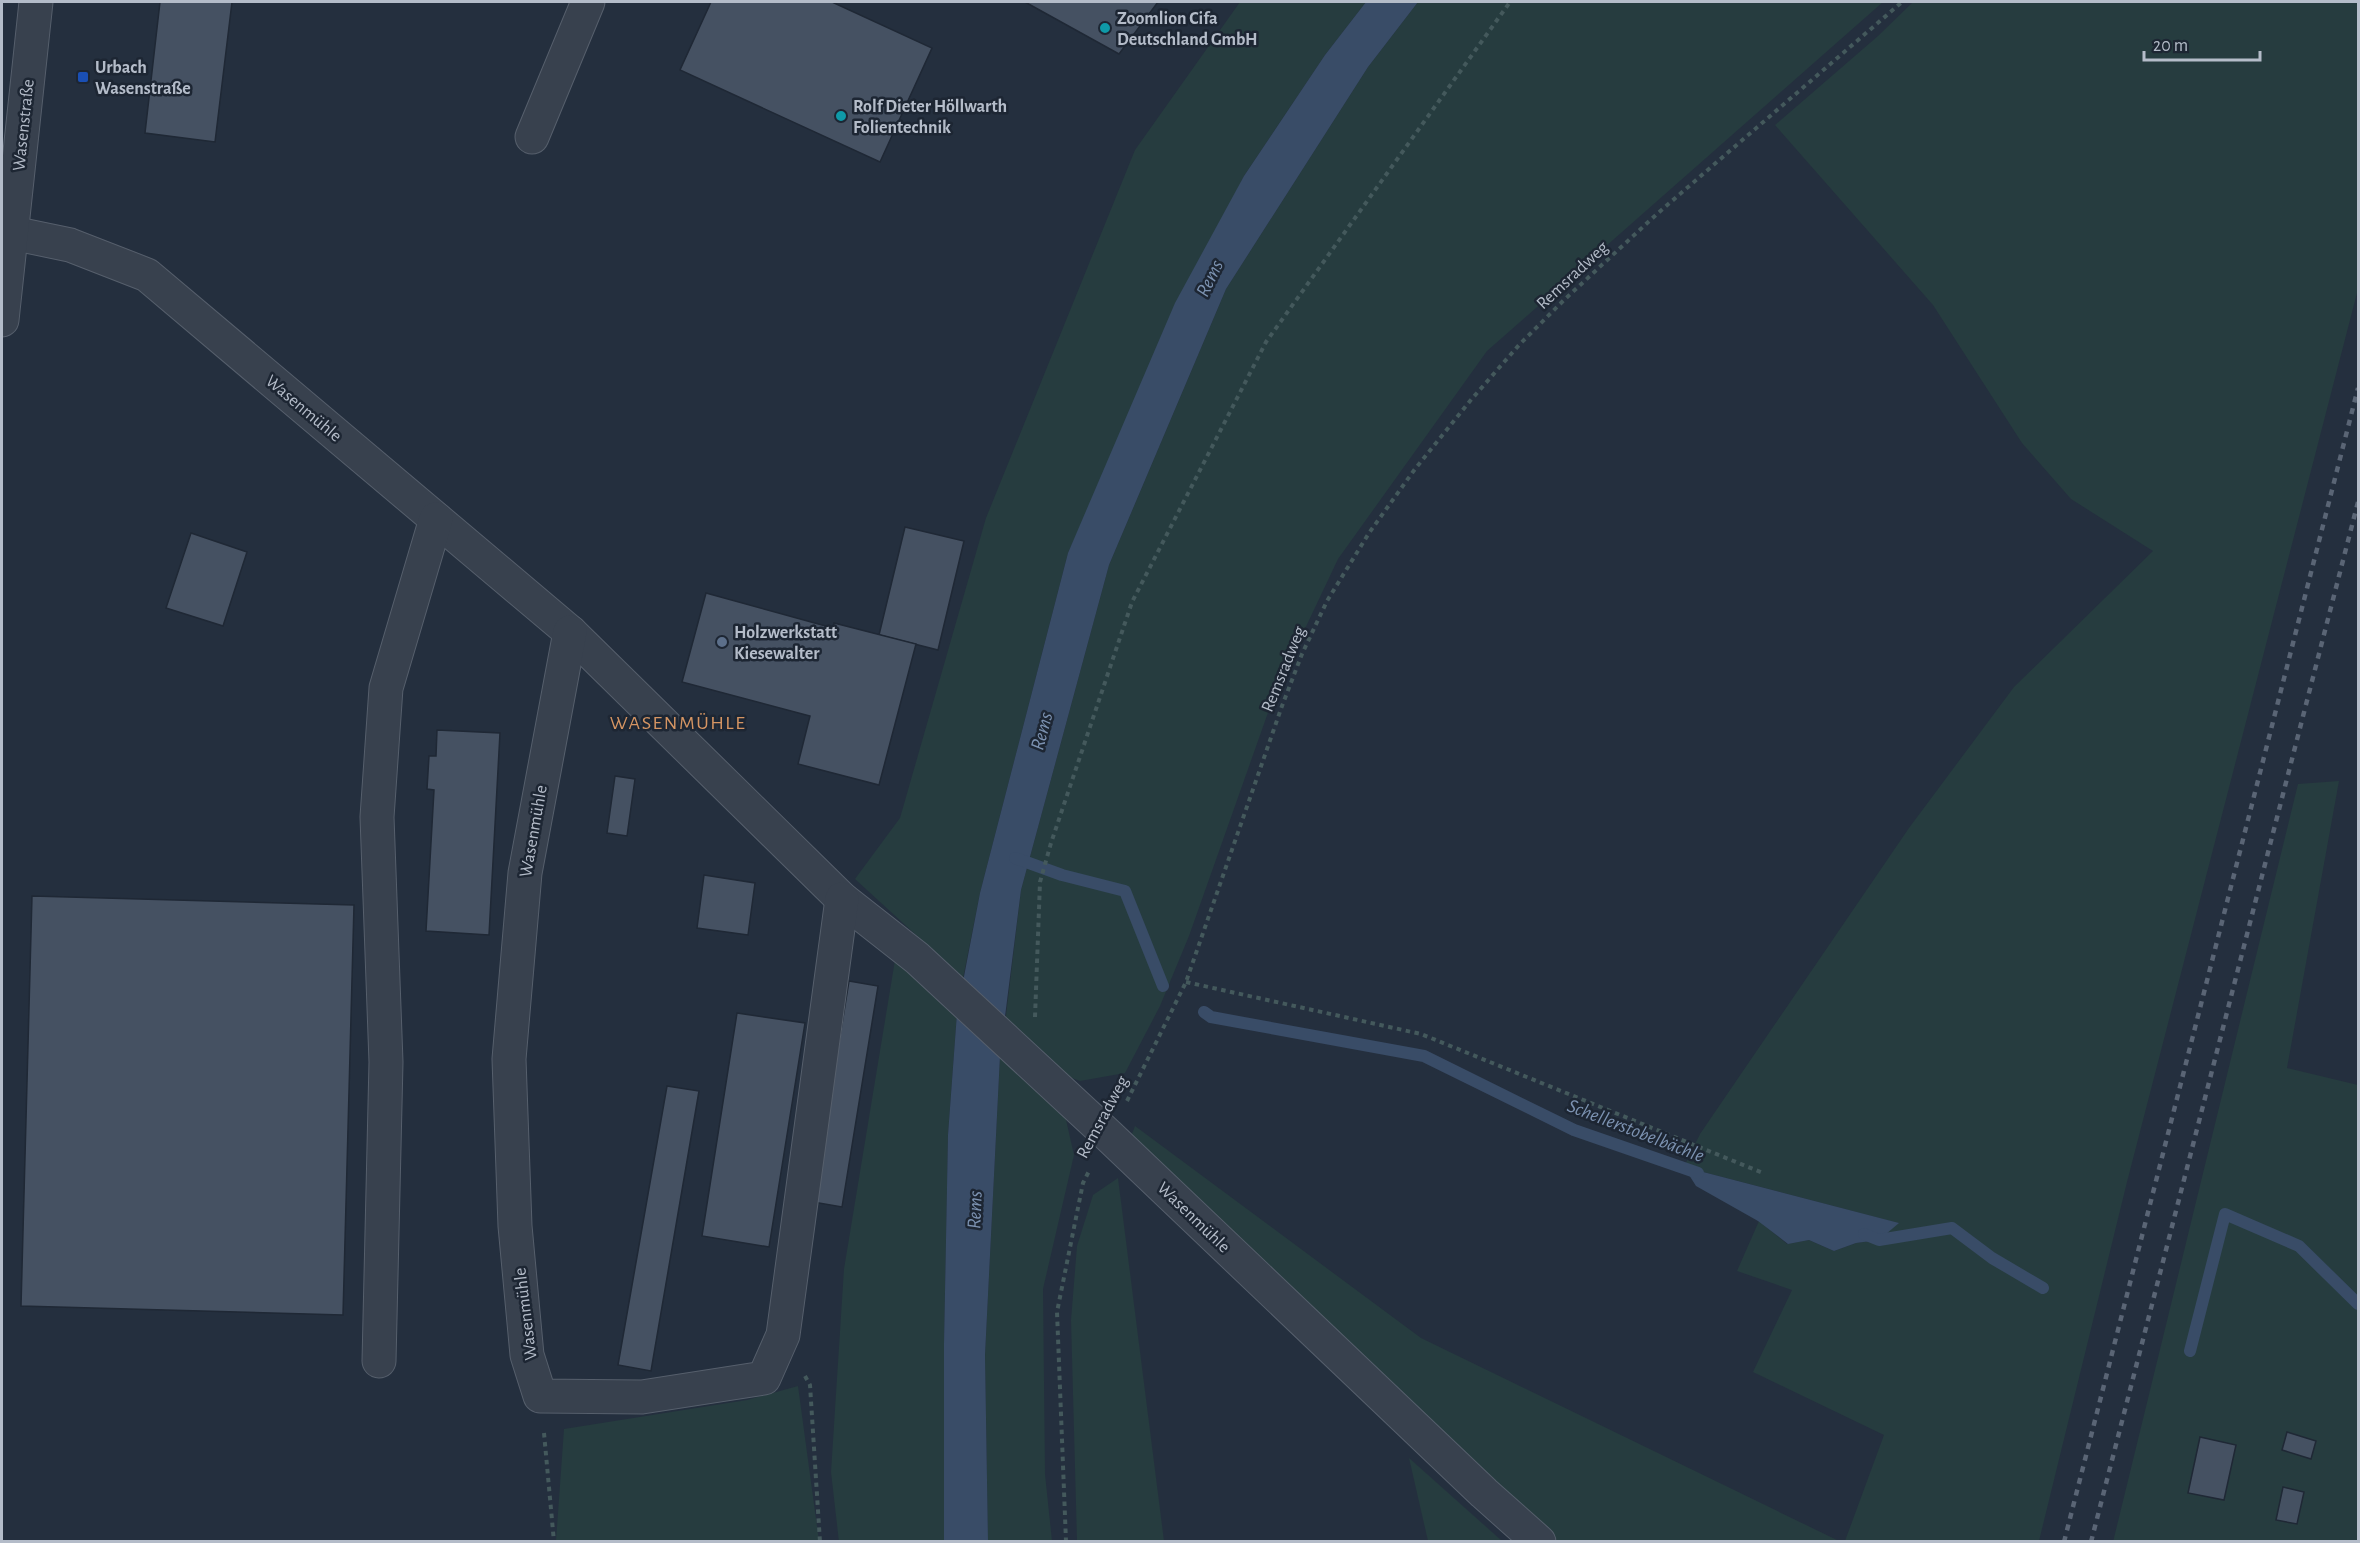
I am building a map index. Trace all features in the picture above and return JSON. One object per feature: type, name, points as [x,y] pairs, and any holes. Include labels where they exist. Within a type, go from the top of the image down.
[{"type":"street","name":"Wasenstraße","points":[[2,320],[36,2]]},
{"type":"street","points":[[532,137],[588,2]]},
{"type":"street","name":"Wasenmühle","points":[[12,233],[70,245],[147,275],[570,632],[842,899],[917,958],[1108,1135],[1484,1493],[1539,1542]]},
{"type":"street","points":[[378,1361],[386,1062],[377,817],[387,688],[436,519]]},
{"type":"street","name":"Wasenmühle","points":[[540,1396],[527,1355],[515,1226],[509,1059],[525,873],[570,632]]},
{"type":"street","points":[[540,1396],[642,1397],[765,1378],[783,1335],[842,899]]},
{"type":"path","points":[[1035,1024],[1040,882],[1132,602],[1266,342],[1510,2]]},
{"type":"path","name":"Remsradweg","points":[[1066,1542],[1058,1312],[1083,1183],[1123,1109],[1186,982],[1282,706],[1302,654],[1327,601],[1369,533],[1415,469],[1519,345],[1563,300],[1658,213],[1902,2]]},
{"type":"path","points":[[1186,982],[1421,1034],[1763,1173]]},
{"type":"path","points":[[783,1335],[810,1385],[820,1542]]},
{"type":"path","points":[[540,1396],[554,1542]]},
{"type":"green space","points":[[1240,2],[1366,2],[1325,55],[1244,176],[1068,553],[980,893],[963,978],[855,879],[900,818],[986,518],[1135,150]]},
{"type":"green space","points":[[1418,2],[1883,2],[1487,351],[1338,559],[1276,690],[1189,936],[1160,1006],[1125,1073],[1080,1081],[1064,1075],[1005,1024],[1021,890],[1109,565],[1226,289],[1368,67]]},
{"type":"green space","points":[[1913,2],[2358,2],[2358,289],[2127,1182],[2039,1541],[1845,1541],[1884,1435],[1753,1372],[1792,1290],[1737,1271],[1759,1221],[1787,1244],[1809,1240],[1834,1251],[1856,1243],[1879,1240],[1898,1223],[1684,1167],[1700,1134],[1909,828],[2014,687],[2153,551],[2071,499],[2022,443],[1933,305],[1775,125],[1878,36]]},
{"type":"green space","points":[[2339,781],[2287,1068],[2358,1085],[2358,1541],[2113,1542],[2298,784]]},
{"type":"green space","points":[[896,954],[957,1013],[948,1135],[944,1344],[944,1541],[839,1542],[831,1472],[844,1269]]},
{"type":"green space","points":[[1000,1056],[1064,1111],[1074,1155],[1043,1289],[1045,1474],[1052,1541],[988,1542],[985,1355]]},
{"type":"green space","points":[[1135,1126],[1421,1338],[1839,1541],[1558,1541],[1405,1402],[1130,1139]]},
{"type":"green space","points":[[1118,1178],[1164,1541],[1077,1541],[1071,1320],[1077,1246],[1093,1195]]},
{"type":"green space","points":[[798,1386],[819,1541],[556,1541],[564,1429],[747,1400]]},
{"type":"green space","points":[[1409,1458],[1502,1541],[1428,1541]]},
{"type":"water","name":"Rems","points":[[1366,2],[1418,2],[1368,67],[1226,289],[1109,565],[1021,890],[1000,1056],[985,1355],[988,1541],[944,1542],[944,1344],[948,1135],[957,1013],[980,893],[1068,553],[1175,303],[1244,176],[1325,55]]},
{"type":"water","points":[[1684,1167],[1899,1223],[1879,1240],[1856,1243],[1834,1251],[1809,1240],[1788,1244],[1758,1221],[1696,1186]]},
{"type":"building","points":[[160,2],[232,2],[215,142],[145,133]]},
{"type":"building","name":"Rolf Dieter Höllwarth Folientechnik","points":[[711,2],[832,2],[932,48],[880,162],[680,70]]},
{"type":"building","name":"Zoomlion Cifa Deutschland GmbH","points":[[1025,2],[1158,2],[1119,54]]},
{"type":"building","points":[[905,527],[964,541],[938,650],[879,635]]},
{"type":"building","points":[[191,533],[247,552],[223,626],[166,608]]},
{"type":"building","points":[[706,593],[833,628],[834,623],[916,644],[879,785],[798,764],[810,716],[682,682]]},
{"type":"building","points":[[437,730],[500,733],[489,935],[426,931],[434,790],[427,789],[429,756],[436,756]]},
{"type":"building","points":[[615,776],[635,779],[627,836],[607,833]]},
{"type":"building","points":[[704,875],[755,883],[748,935],[697,928]]},
{"type":"building","points":[[32,896],[354,905],[343,1315],[21,1306]]},
{"type":"building","points":[[849,981],[878,986],[842,1207],[813,1202]]},
{"type":"building","points":[[737,1013],[805,1023],[769,1247],[702,1236]]},
{"type":"building","points":[[667,1086],[699,1091],[651,1371],[618,1365]]},
{"type":"building","points":[[2287,1432],[2316,1441],[2311,1459],[2282,1450]]},
{"type":"building","points":[[2200,1437],[2236,1445],[2224,1500],[2188,1493]]},
{"type":"building","points":[[2283,1487],[2304,1492],[2297,1524],[2276,1520]]},
{"type":"waterway","name":"Schellerstobelbächle","points":[[1015,858],[1062,875],[1125,891],[1163,986]]},
{"type":"waterway","name":"Schellerstobelbächle","points":[[1204,1012],[1211,1017],[1424,1056],[1574,1130],[1698,1173]]},
{"type":"waterway","name":"Schellerstobelbächle","points":[[2190,1351],[2225,1214],[2299,1246],[2358,1304]]},
{"type":"waterway","name":"Schellerstobelbächle","points":[[1864,1234],[1879,1240],[1952,1228],[1992,1258],[2043,1288]]},
{"type":"railway","points":[[2064,1542],[2358,388]]},
{"type":"railway","points":[[2091,1542],[2358,502]]},
{"type":"place","name":"Zoomlion Cifa Deutschland GmbH","points":[[1105,28]]},
{"type":"place","name":"Urbach Wasenstraße","points":[[83,77]]},
{"type":"place","name":"Rolf Dieter Höllwarth Folientechnik","points":[[841,116]]},
{"type":"place","name":"Holzwerkstatt Kiesewalter","points":[[722,642]]},
{"type":"district","name":"WASENMÜHLE","points":[[678,722]]}]
